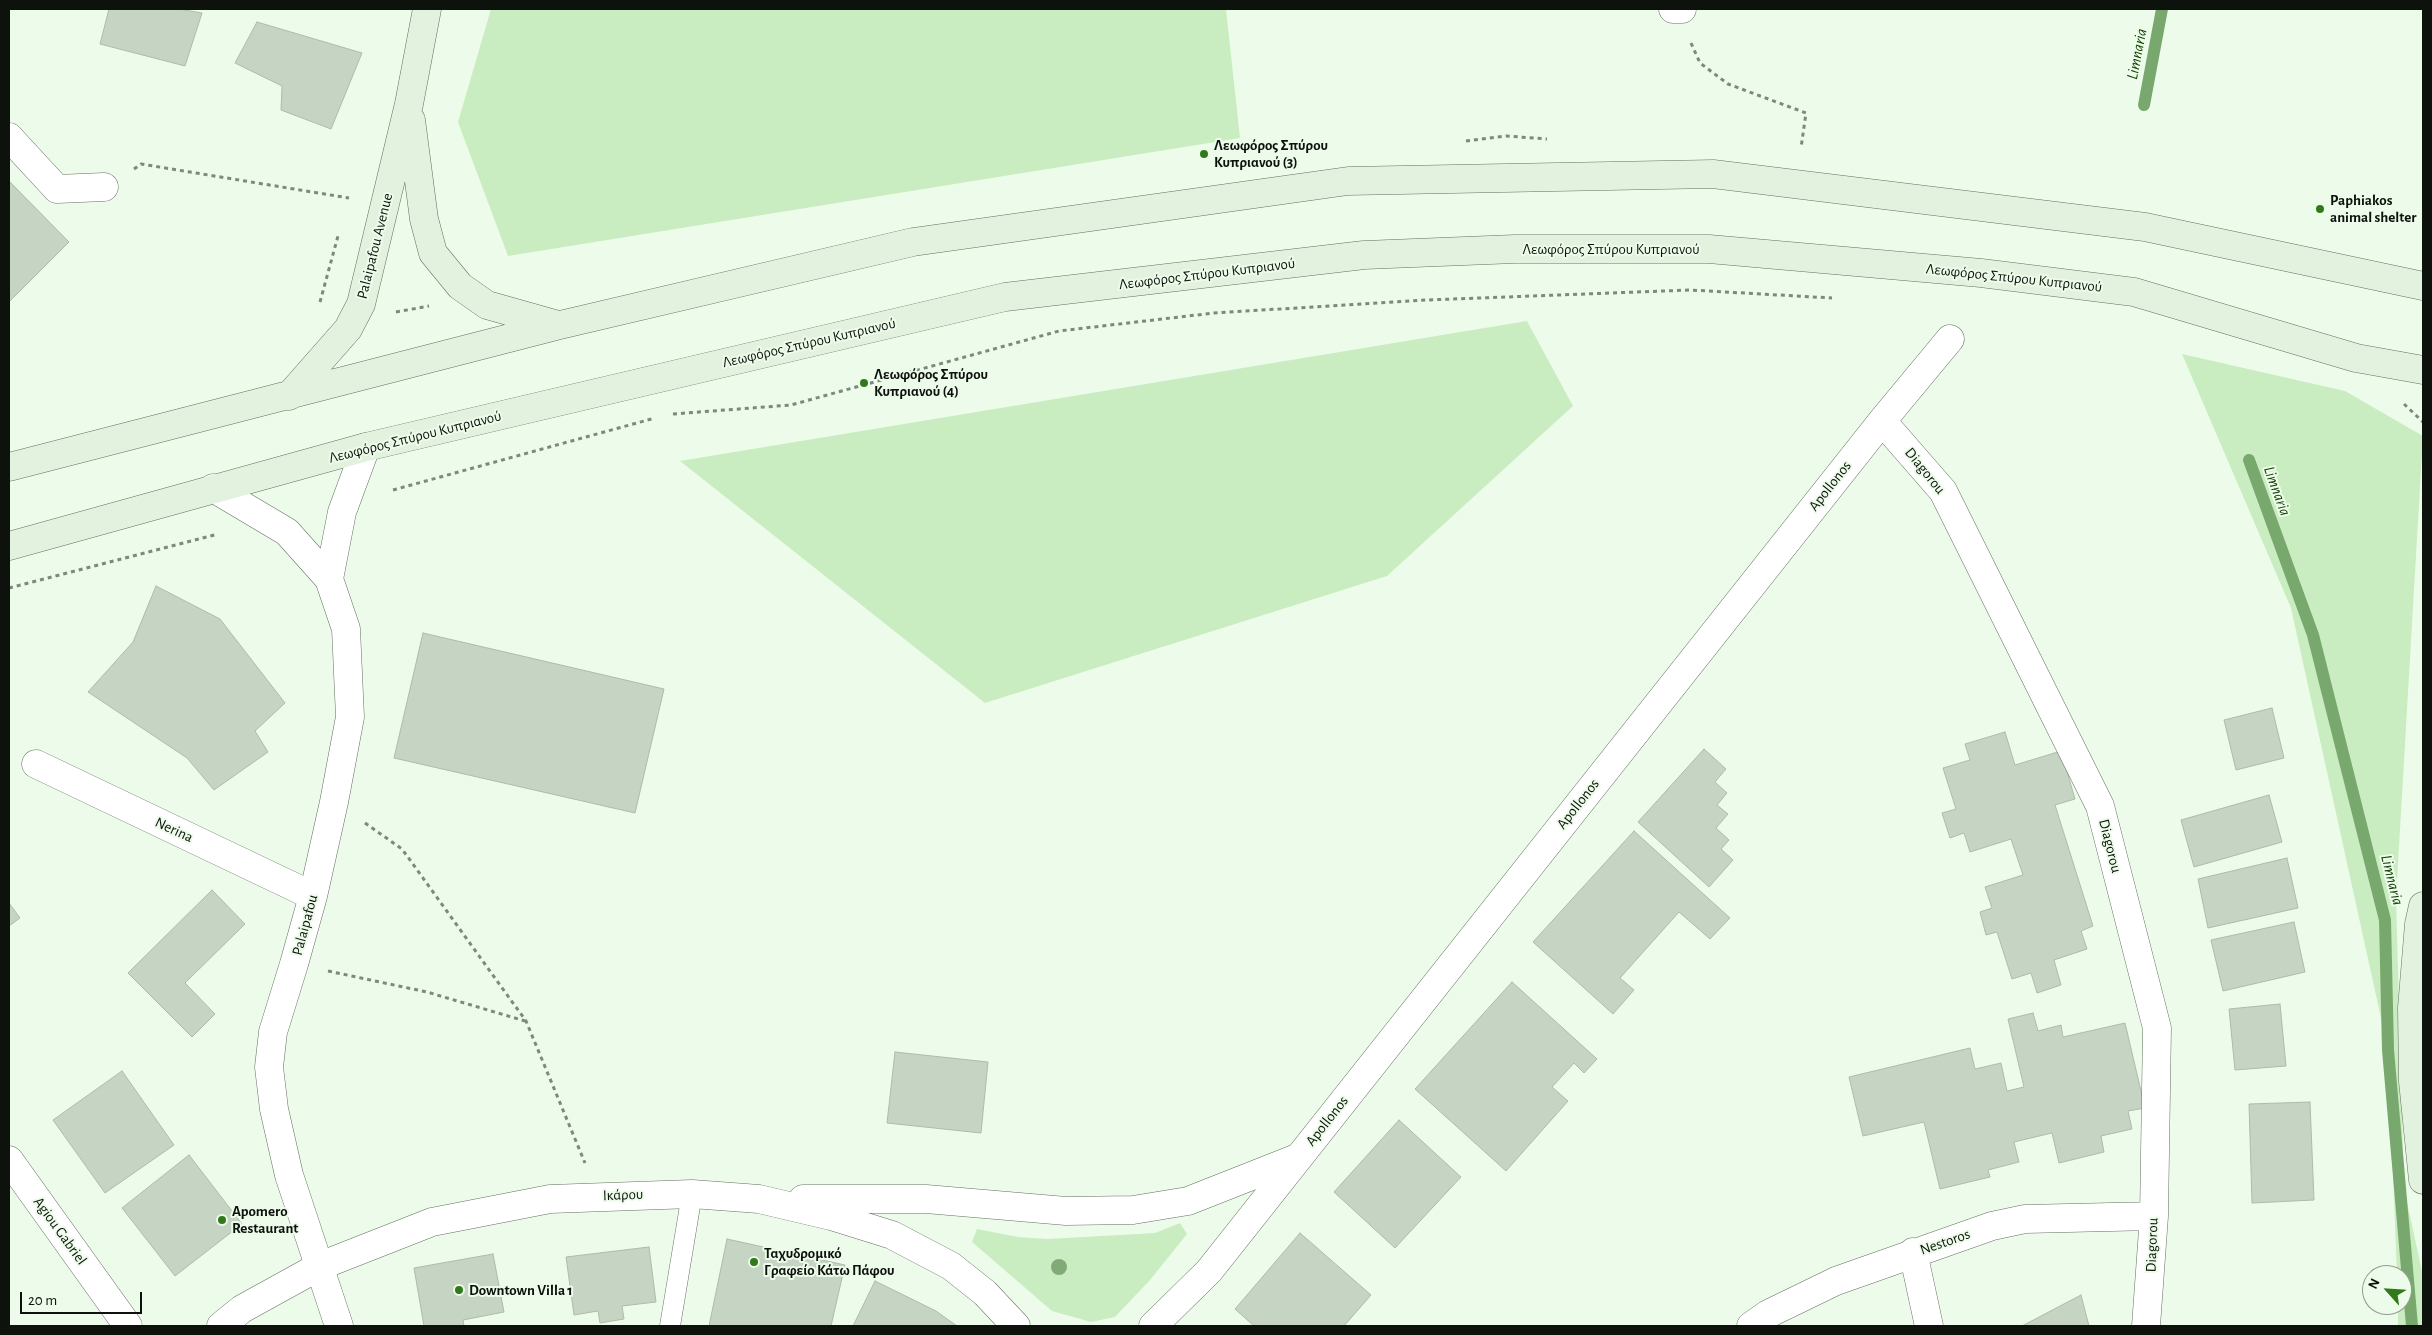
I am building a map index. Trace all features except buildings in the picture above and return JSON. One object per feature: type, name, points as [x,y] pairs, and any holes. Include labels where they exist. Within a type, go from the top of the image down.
[{"type":"main road","name":"Palaipafou Avenue","points":[[289,396],[348,329],[361,304],[409,104],[427,9]]},
{"type":"main road","name":"Palaipafou Avenue","points":[[409,104],[424,219],[433,253],[460,286],[486,305],[560,325]]},
{"type":"main road","points":[[9,467],[560,325],[913,242],[1348,181],[1713,174],[2144,227],[2423,286]]},
{"type":"main road","name":"Λεωφόρος Σπύρου Κυπριανού","points":[[9,546],[366,447],[1005,297],[1383,255],[1515,249],[1709,249],[1981,273],[2134,292],[2356,358],[2423,370]]},
{"type":"main road","points":[[2356,358],[2416,370],[2423,378]]},
{"type":"main road","points":[[2423,906],[2419,924],[2412,1008],[2413,1081],[2423,1180]]},
{"type":"street","points":[[9,137],[57,188],[104,187]]},
{"type":"street","name":"Apollonos","points":[[1153,1326],[1209,1271],[1882,421],[1950,339]]},
{"type":"street","name":"Diagorou","points":[[1882,421],[1943,491],[2100,806],[2156,1028],[2154,1216],[2146,1326]]},
{"type":"street","points":[[329,579],[342,512],[366,447]]},
{"type":"street","points":[[214,488],[287,532],[329,579]]},
{"type":"street","name":"Palaipafou","points":[[329,579],[346,629],[350,717],[334,802],[313,896],[273,1032],[269,1067],[274,1108],[290,1175],[339,1326]]},
{"type":"street","name":"Nerina","points":[[36,764],[313,896]]},
{"type":"street","points":[[759,1199],[926,1199],[1066,1211],[1133,1210],[1188,1201],[1297,1158]]},
{"type":"street","name":"Agiou Gabriel","points":[[9,1160],[128,1326]]},
{"type":"street","name":"Ικάρου","points":[[221,1326],[242,1309],[320,1266],[432,1222],[550,1199],[692,1194],[715,1194],[759,1199],[840,1219],[892,1235],[922,1249],[951,1266],[985,1293],[1016,1326]]},
{"type":"street","name":"Nestoros","points":[[1751,1326],[1768,1314],[1836,1281],[1913,1252],[1992,1226],[2025,1219],[2154,1216]]},
{"type":"street","points":[[1913,1252],[1929,1326]]},
{"type":"street","name":"Apollonos","points":[[1177,1326],[1209,1271]]},
{"type":"lane","points":[[670,1326],[692,1194]]},
{"type":"path","points":[[1678,9],[1700,63],[1728,84],[1806,113],[1795,185]]},
{"type":"path","points":[[104,187],[141,164],[349,198]]},
{"type":"path","points":[[671,414],[791,405],[1060,331],[1214,313],[1427,300],[1690,290],[1837,298]]},
{"type":"path","points":[[2398,400],[2412,410],[2423,422]]},
{"type":"path","points":[[393,490],[661,416]]},
{"type":"path","points":[[9,588],[224,532]]},
{"type":"path","points":[[334,802],[402,849],[526,1021],[599,1196]]},
{"type":"path","points":[[294,964],[427,992],[526,1021]]},
{"type":"green space","points":[[491,9],[1226,9],[1240,138],[508,256],[458,122]]},
{"type":"green space","points":[[1527,321],[1573,406],[1387,576],[985,703],[680,461]]},
{"type":"green space","points":[[2182,354],[2345,391],[2423,436],[2396,898],[2404,1188],[2423,1276],[2423,1326],[2398,1326],[2398,1315],[2412,1315],[2412,1265],[2397,1265],[2388,1050],[2291,608]]},
{"type":"green space","points":[[1180,1223],[1187,1234],[1150,1280],[1115,1317],[1091,1322],[1052,1311],[972,1242],[977,1229],[1018,1237],[1047,1239],[1155,1233]]},
{"type":"waterway","name":"Limnaria","points":[[2144,105],[2162,9]]},
{"type":"waterway","name":"Limnaria","points":[[2249,460],[2313,635],[2385,920],[2388,1050],[2412,1326]]},
{"type":"place","name":"Λεωφόρος Σπύρου Κυπριανού (3)","points":[[1204,154]]},
{"type":"place","name":"Paphiakos animal shelter","points":[[2320,209]]},
{"type":"place","name":"Λεωφόρος Σπύρου Κυπριανού (4)","points":[[864,383]]},
{"type":"place","name":"Apomero Restaurant","points":[[222,1220]]},
{"type":"place","name":"Ταχυδρομικό Γραφείο Κάτω Πάφου","points":[[754,1262]]},
{"type":"place","name":"Downtown Villa 1","points":[[459,1290]]}]
